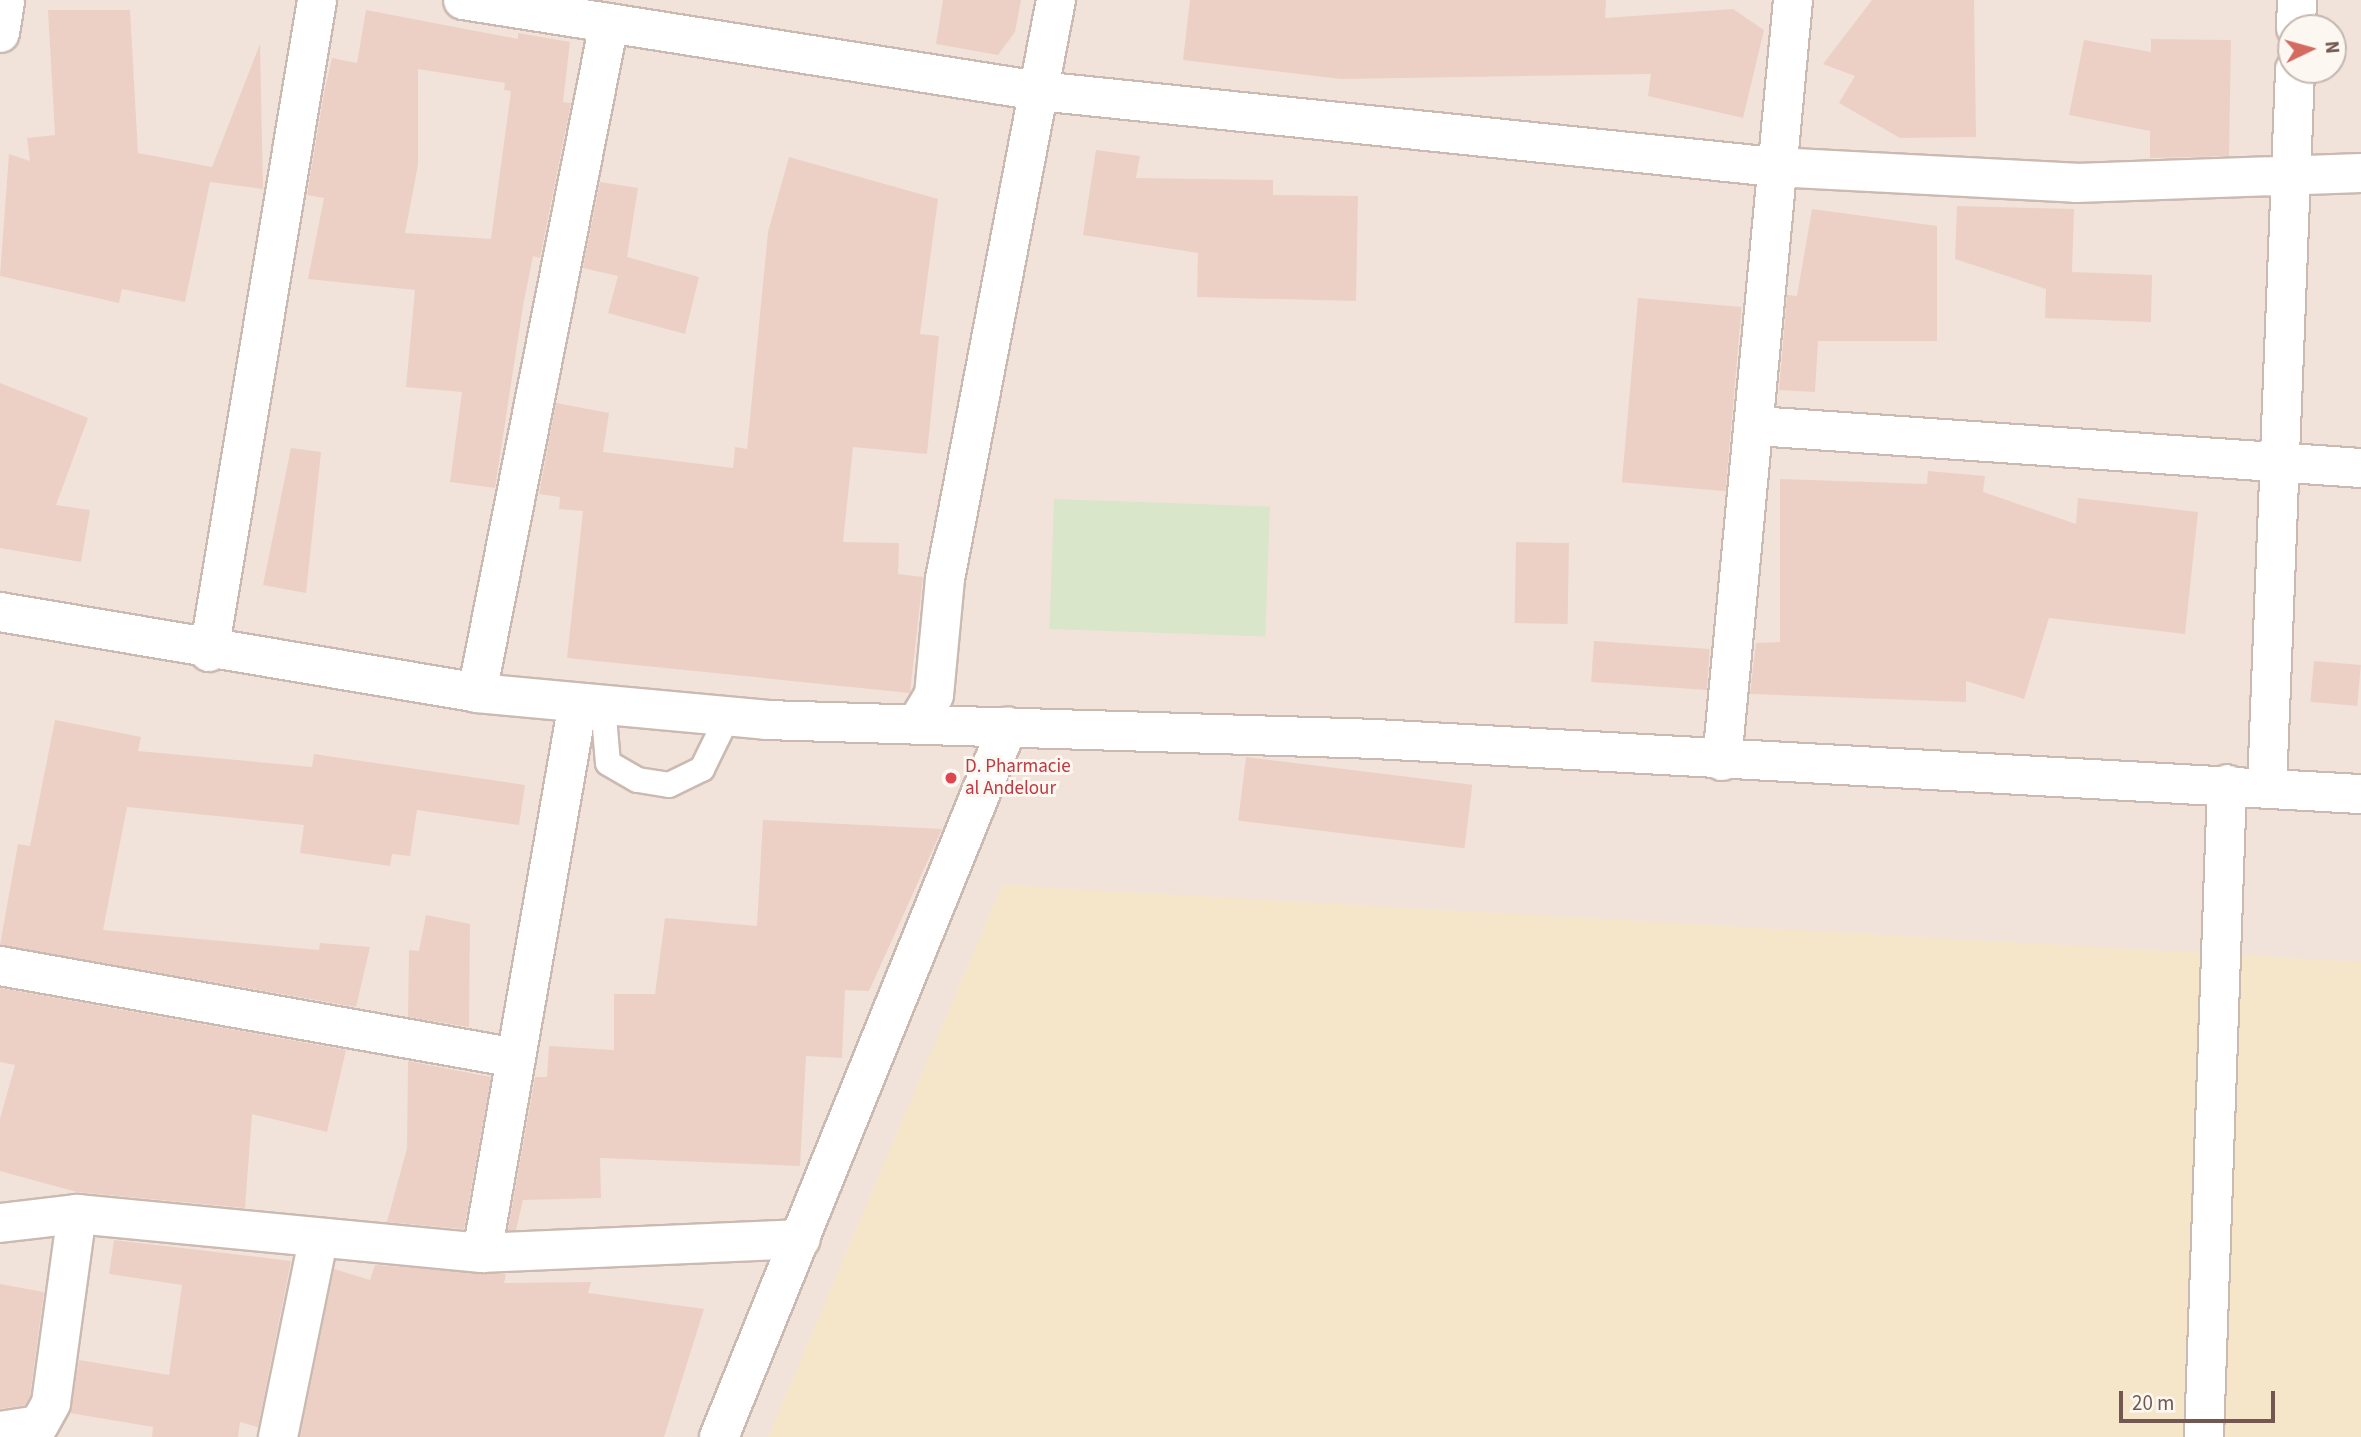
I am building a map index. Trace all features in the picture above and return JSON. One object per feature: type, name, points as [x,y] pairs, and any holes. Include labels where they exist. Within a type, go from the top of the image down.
[{"type":"street","points":[[0,33],[5,0]]},
{"type":"street","points":[[209,652],[317,0]]},
{"type":"street","points":[[463,0],[1039,90],[1775,167],[2076,183],[2361,173]]},
{"type":"street","points":[[917,723],[934,695],[945,579],[1056,0]]},
{"type":"street","points":[[1722,761],[1757,426],[1775,167],[1793,0]]},
{"type":"street","points":[[477,693],[609,23]]},
{"type":"street","points":[[2267,787],[2295,84]]},
{"type":"street","points":[[1757,426],[2361,468]]},
{"type":"street","points":[[0,612],[209,652],[477,693],[728,716],[1008,726],[2227,783],[2361,794]]},
{"type":"street","points":[[482,1253],[516,1058],[590,704]]},
{"type":"street","points":[[719,1437],[1008,726]]},
{"type":"street","points":[[2204,1437],[2227,783]]},
{"type":"street","points":[[0,967],[516,1058]]},
{"type":"street","points":[[0,1223],[77,1214],[318,1240],[482,1253],[801,1239]]},
{"type":"street","points":[[0,1431],[39,1425],[51,1403],[77,1214]]},
{"type":"street","points":[[278,1437],[318,1240]]},
{"type":"lane","points":[[590,704],[608,763],[638,780],[669,785],[702,769],[728,716]]},
{"type":"shaded area","points":[[0,0],[2361,0],[2361,1437],[0,1437]]},
{"type":"green space","points":[[1054,499],[1270,507],[1265,636],[1049,629]]},
{"type":"sand","points":[[1002,885],[2361,962],[2361,1437],[768,1437]]},
{"type":"building","points":[[943,0],[1021,0],[1015,32],[998,55],[936,44]]},
{"type":"building","points":[[1190,0],[1606,0],[1605,18],[1733,9],[1764,30],[1743,118],[1648,96],[1651,74],[1341,79],[1183,60]]},
{"type":"building","points":[[1872,0],[1974,0],[1976,137],[1900,138],[1839,103],[1855,76],[1823,64]]},
{"type":"building","points":[[48,10],[130,10],[138,153],[212,167],[260,44],[263,189],[210,182],[185,302],[122,289],[119,303],[0,276],[9,154],[30,161],[27,138],[55,135]]},
{"type":"building","points":[[366,10],[518,39],[518,33],[570,42],[563,102],[571,103],[540,258],[533,256],[523,306],[495,488],[450,482],[462,392],[406,387],[415,290],[308,279],[324,198],[307,195],[324,93],[332,58],[357,63]],"holes":[[[418,69],[505,83],[504,90],[511,91],[491,239],[405,233],[418,165]]]},
{"type":"building","points":[[2151,39],[2231,40],[2229,156],[2150,158],[2150,131],[2069,115],[2084,40],[2151,52]]},
{"type":"building","points":[[1096,150],[1140,156],[1136,178],[1273,180],[1273,195],[1358,196],[1356,301],[1197,297],[1198,253],[1083,235]]},
{"type":"building","points":[[789,157],[938,199],[920,334],[939,336],[927,454],[853,447],[843,542],[899,543],[898,574],[923,577],[910,693],[567,658],[583,511],[559,509],[560,497],[539,494],[556,403],[609,413],[603,452],[733,468],[735,447],[747,449],[768,232]]},
{"type":"building","points":[[600,182],[638,188],[627,257],[699,277],[685,334],[608,313],[618,276],[583,268]]},
{"type":"building","points":[[1957,206],[2074,209],[2072,272],[2152,275],[2151,322],[2045,318],[2046,289],[1955,259]]},
{"type":"building","points":[[1812,209],[1937,226],[1937,341],[1818,341],[1815,392],[1779,390],[1787,295],[1797,296]]},
{"type":"building","points":[[1638,298],[1742,307],[1725,491],[1622,482]]},
{"type":"building","points":[[0,383],[88,418],[56,505],[90,510],[81,562],[0,548]]},
{"type":"building","points":[[291,448],[321,452],[306,593],[263,585]]},
{"type":"building","points":[[1928,471],[1985,476],[1983,492],[2076,524],[2078,498],[2198,512],[2185,634],[2049,618],[2024,699],[1966,681],[1966,702],[1750,694],[1756,643],[1780,642],[1780,479],[1927,484]]},
{"type":"building","points":[[1516,542],[1569,543],[1568,624],[1515,623]]},
{"type":"building","points":[[1594,641],[1710,649],[1707,690],[1591,682]]},
{"type":"building","points":[[2314,661],[2361,665],[2357,706],[2310,702]]},
{"type":"building","points":[[55,720],[141,737],[138,751],[312,767],[314,754],[525,785],[519,825],[417,810],[410,856],[392,854],[390,866],[300,853],[304,825],[127,807],[103,930],[319,950],[320,943],[370,947],[356,1007],[0,945],[18,844],[30,846]]},
{"type":"building","points":[[1246,757],[1472,785],[1465,848],[1238,821]]},
{"type":"building","points":[[763,820],[942,829],[869,991],[845,990],[842,1058],[806,1056],[800,1166],[600,1158],[601,1198],[523,1200],[516,1230],[508,1230],[535,1077],[547,1077],[549,1046],[614,1050],[614,994],[655,994],[665,918],[757,926]]},
{"type":"building","points":[[426,915],[470,924],[469,1027],[408,1017],[409,950],[419,951]]},
{"type":"building","points":[[0,988],[346,1050],[327,1132],[252,1114],[245,1208],[77,1192],[0,1171],[0,1119],[15,1065],[0,1062]]},
{"type":"building","points":[[408,1061],[491,1077],[464,1229],[387,1222],[407,1148]]},
{"type":"building","points":[[114,1240],[291,1261],[258,1427],[240,1422],[238,1437],[152,1437],[153,1427],[70,1413],[79,1360],[169,1375],[182,1285],[109,1274]]},
{"type":"building","points":[[375,1265],[506,1274],[504,1283],[591,1282],[588,1293],[704,1309],[664,1437],[300,1437],[334,1269],[370,1280]]},
{"type":"building","points":[[0,1284],[44,1292],[30,1396],[25,1405],[0,1409]]},
{"type":"place","name":"D. Pharmacie al Andelour","points":[[951,778]]}]
